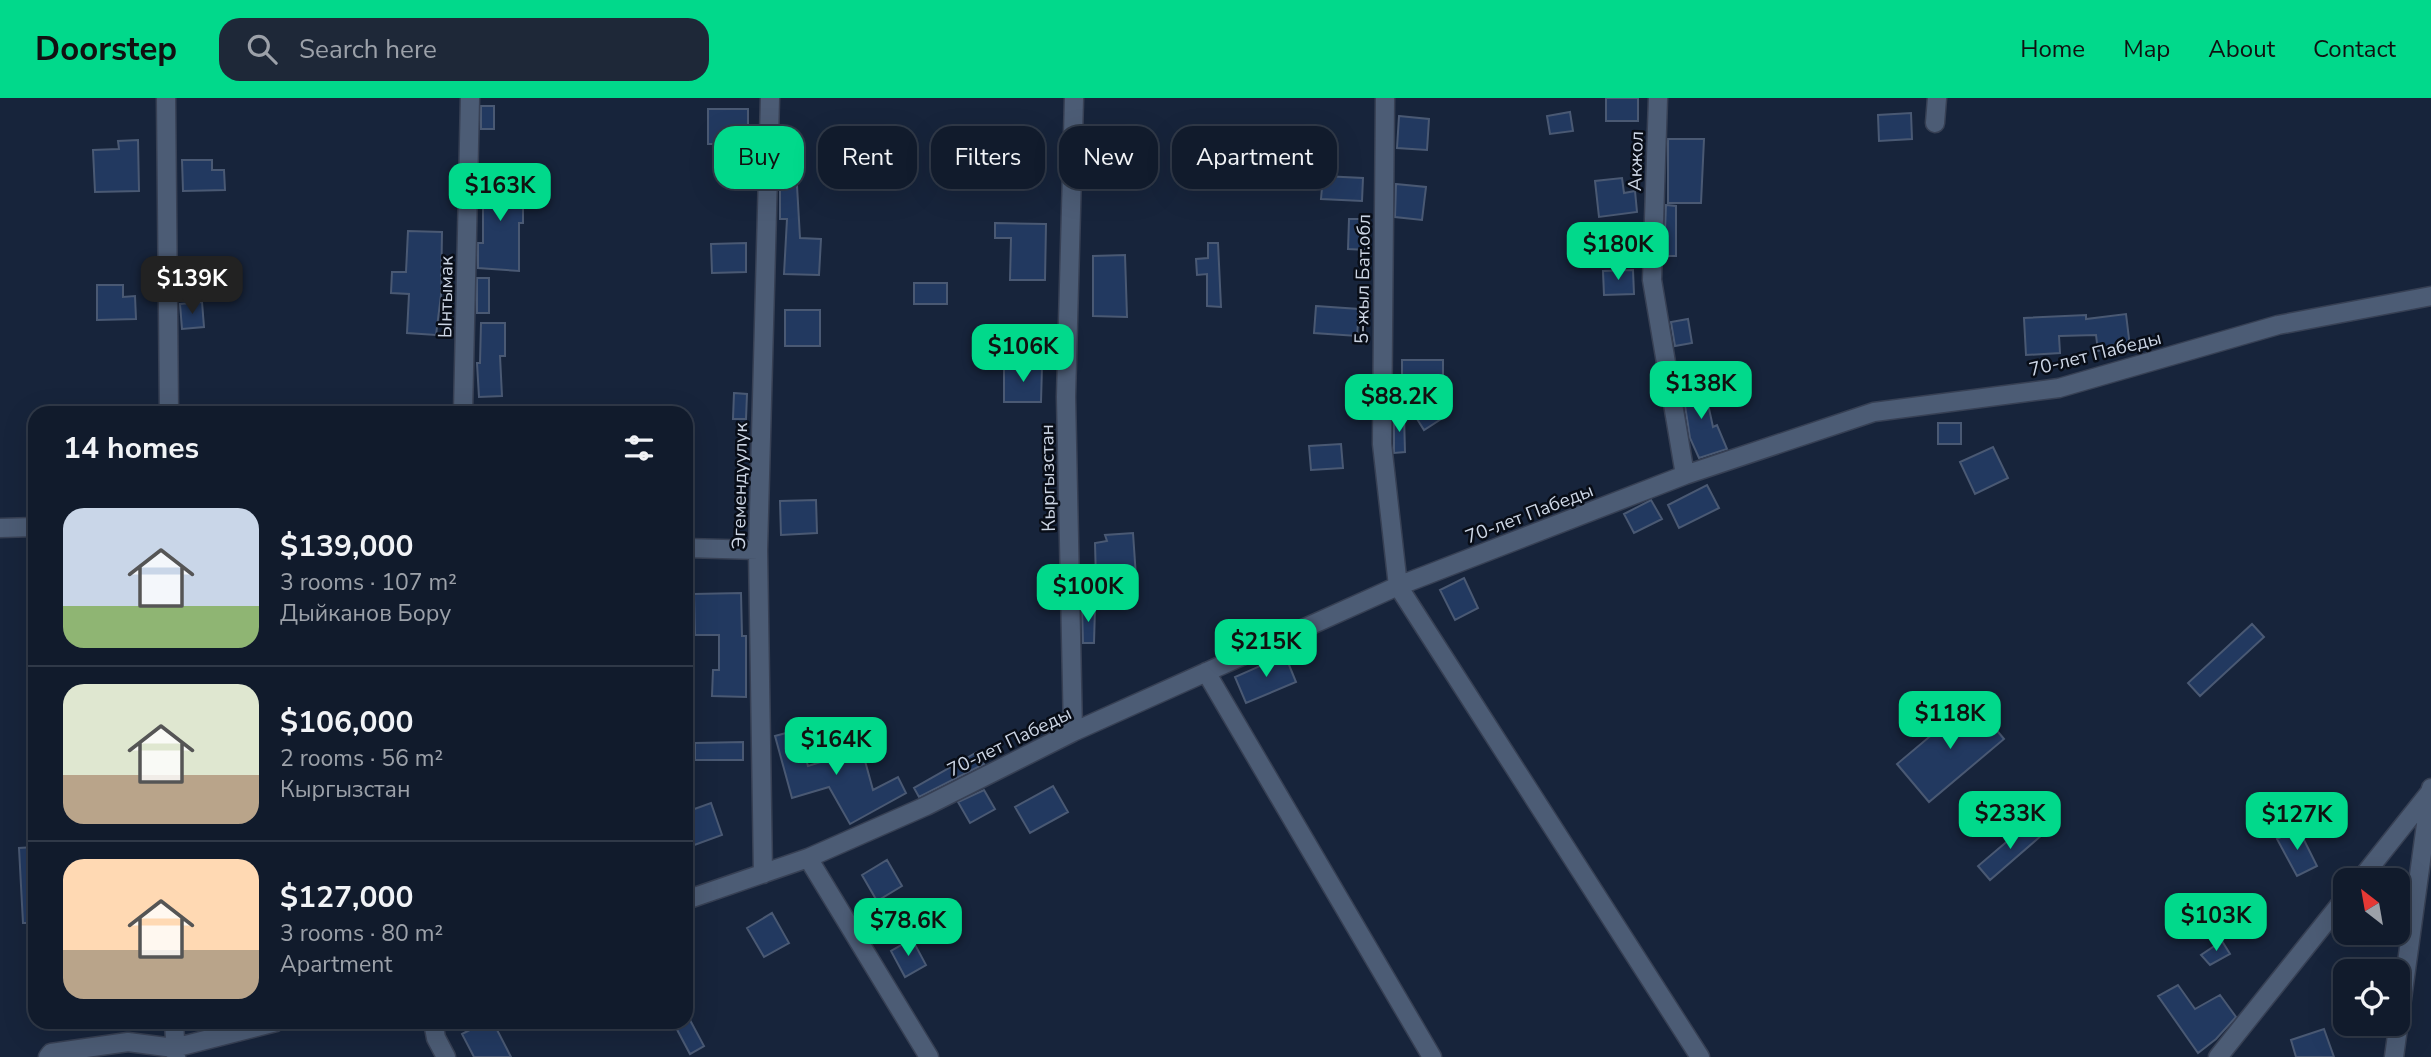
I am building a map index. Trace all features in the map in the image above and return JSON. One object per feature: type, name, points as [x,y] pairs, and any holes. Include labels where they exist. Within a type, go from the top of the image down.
[{"type":"street","points":[[166,98],[169,406]]},
{"type":"street","name":"Ынтымак","points":[[463,406],[470,98]]},
{"type":"street","name":"Эгемендуулук","points":[[763,874],[758,550],[770,98]]},
{"type":"street","name":"Кыргызстан","points":[[1073,732],[1066,397],[1074,98]]},
{"type":"street","name":"5-жыл Бат.обл","points":[[1385,98],[1382,444],[1398,586]]},
{"type":"street","name":"Акжол","points":[[1658,98],[1652,280],[1685,475]]},
{"type":"street","points":[[1935,123],[1937,98]]},
{"type":"street","name":"70-лет Пабеды","points":[[693,898],[808,858],[926,806],[1073,732],[1398,586],[1685,475],[1874,412],[2059,388],[2278,325],[2431,296]]},
{"type":"street","points":[[0,527],[28,527]]},
{"type":"street","points":[[693,548],[758,550]]},
{"type":"street","points":[[1398,586],[1700,1057]]},
{"type":"street","points":[[1206,672],[1432,1057]]},
{"type":"street","points":[[2369,868],[2431,790]]},
{"type":"street","points":[[2395,1057],[2431,790]]},
{"type":"street","points":[[808,858],[929,1057]]},
{"type":"street","points":[[2218,1057],[2333,913]]},
{"type":"street","points":[[174,1029],[175,1052]]},
{"type":"street","points":[[49,1055],[128,1042],[175,1052],[252,1029]]},
{"type":"street","points":[[434,1029],[446,1057]]},
{"type":"building","points":[[1606,98],[1638,98],[1638,121],[1606,121]]},
{"type":"building","points":[[481,106],[494,106],[494,129],[481,129]]},
{"type":"building","points":[[708,109],[748,109],[748,126],[714,126],[714,144],[708,144]]},
{"type":"building","points":[[1570,112],[1573,131],[1550,134],[1547,116]]},
{"type":"building","points":[[1911,113],[1912,139],[1879,141],[1878,115]]},
{"type":"building","points":[[1399,116],[1429,119],[1427,150],[1397,148]]},
{"type":"building","points":[[1668,139],[1704,139],[1701,203],[1668,203]]},
{"type":"building","points":[[138,140],[139,191],[95,192],[93,150],[119,149],[118,141]]},
{"type":"building","points":[[182,160],[212,160],[212,170],[224,170],[225,190],[183,191]]},
{"type":"building","points":[[483,168],[509,169],[508,196],[523,196],[523,223],[519,223],[519,271],[478,268],[478,243],[483,243]]},
{"type":"building","points":[[1337,177],[1363,178],[1362,201],[1321,199],[1322,189],[1337,189]]},
{"type":"building","points":[[1622,178],[1624,193],[1635,191],[1637,212],[1599,217],[1595,181]]},
{"type":"building","points":[[1396,184],[1426,187],[1422,220],[1395,217]]},
{"type":"building","points":[[780,189],[797,189],[800,238],[821,239],[819,275],[784,274],[787,219],[780,219]]},
{"type":"building","points":[[1666,205],[1676,206],[1676,256],[1664,256]]},
{"type":"building","points":[[1349,219],[1368,219],[1367,250],[1348,249]]},
{"type":"building","points":[[995,223],[1046,224],[1045,280],[1010,280],[1011,238],[995,238]]},
{"type":"building","points":[[408,231],[442,232],[441,295],[436,335],[407,333],[409,294],[391,293],[392,272],[406,272]]},
{"type":"building","points":[[746,243],[746,272],[712,273],[711,244]]},
{"type":"building","points":[[1208,243],[1218,243],[1221,307],[1207,306],[1207,274],[1197,275],[1196,259],[1208,258]]},
{"type":"building","points":[[1641,246],[1641,266],[1624,267],[1623,247]]},
{"type":"building","points":[[1125,255],[1127,317],[1093,316],[1093,256]]},
{"type":"building","points":[[1633,270],[1634,294],[1604,295],[1603,271]]},
{"type":"building","points":[[477,278],[489,278],[489,313],[477,313]]},
{"type":"building","points":[[914,283],[947,283],[947,304],[914,304]]},
{"type":"building","points":[[97,285],[123,285],[123,297],[135,296],[136,319],[97,320]]},
{"type":"building","points":[[202,302],[204,327],[182,329],[180,304]]},
{"type":"building","points":[[1316,306],[1359,309],[1357,336],[1314,333]]},
{"type":"building","points":[[785,310],[820,310],[820,346],[785,346]]},
{"type":"building","points":[[2126,314],[2130,347],[2098,351],[2096,335],[2059,336],[2060,353],[2026,355],[2024,318],[2086,315],[2086,319]]},
{"type":"building","points":[[1688,319],[1692,343],[1675,346],[1671,322]]},
{"type":"building","points":[[481,323],[505,323],[505,356],[500,356],[502,396],[479,397],[477,363],[480,363]]},
{"type":"building","points":[[1402,360],[1443,360],[1443,403],[1449,414],[1424,430],[1402,395]]},
{"type":"building","points":[[1004,366],[1042,366],[1041,402],[1004,402]]},
{"type":"building","points":[[1703,381],[1713,427],[1717,425],[1727,449],[1699,458],[1690,438],[1682,386]]},
{"type":"building","points":[[734,393],[747,394],[746,419],[733,419]]},
{"type":"building","points":[[1394,415],[1404,415],[1405,452],[1394,453]]},
{"type":"building","points":[[1938,423],[1961,423],[1961,444],[1938,444]]},
{"type":"building","points":[[1341,444],[1343,468],[1311,470],[1309,446]]},
{"type":"building","points":[[1993,447],[2008,478],[1975,494],[1960,462]]},
{"type":"building","points":[[1707,485],[1719,508],[1679,528],[1668,505]]},
{"type":"building","points":[[816,500],[817,533],[781,535],[780,501]]},
{"type":"building","points":[[1651,500],[1662,519],[1634,533],[1624,514]]},
{"type":"building","points":[[1133,533],[1136,577],[1096,580],[1095,543],[1107,541],[1105,535]]},
{"type":"building","points":[[1464,578],[1478,608],[1455,620],[1440,590]]},
{"type":"building","points":[[741,593],[742,636],[746,636],[746,697],[712,696],[713,670],[719,670],[719,635],[695,635],[694,594]]},
{"type":"building","points":[[1082,607],[1095,607],[1094,643],[1083,643]]},
{"type":"building","points":[[2252,624],[2264,637],[2200,696],[2188,683]]},
{"type":"building","points":[[1285,655],[1296,682],[1246,703],[1235,677]]},
{"type":"building","points":[[1972,701],[2004,739],[1929,802],[1897,764]]},
{"type":"building","points":[[797,730],[808,766],[837,757],[834,746],[859,739],[873,790],[898,777],[906,793],[850,824],[829,787],[792,798],[775,736]]},
{"type":"building","points":[[743,742],[743,760],[695,760],[695,743]]},
{"type":"building","points":[[977,752],[984,764],[919,797],[914,788]]},
{"type":"building","points":[[1053,786],[1068,812],[1030,833],[1015,807]]},
{"type":"building","points":[[984,790],[995,809],[970,823],[958,802]]},
{"type":"building","points":[[711,803],[722,835],[693,845],[693,809]]},
{"type":"building","points":[[2030,822],[2042,835],[1990,880],[1978,866]]},
{"type":"building","points":[[2298,828],[2317,866],[2297,876],[2277,839]]},
{"type":"building","points":[[28,847],[28,923],[23,923],[19,848]]},
{"type":"building","points":[[887,860],[902,886],[877,901],[862,875]]},
{"type":"building","points":[[772,913],[789,943],[764,957],[747,928]]},
{"type":"building","points":[[912,939],[926,965],[905,977],[891,951]]},
{"type":"building","points":[[2222,941],[2230,954],[2210,965],[2201,955]]},
{"type":"building","points":[[2178,985],[2195,1009],[2220,995],[2236,1017],[2216,1039],[2198,1053],[2158,996]]},
{"type":"building","points":[[693,1026],[704,1046],[690,1054],[677,1029],[693,1029]]},
{"type":"building","points":[[472,1029],[497,1029],[511,1057],[474,1057],[462,1034]]},
{"type":"building","points":[[2324,1029],[2334,1057],[2296,1057],[2291,1040]]}]
